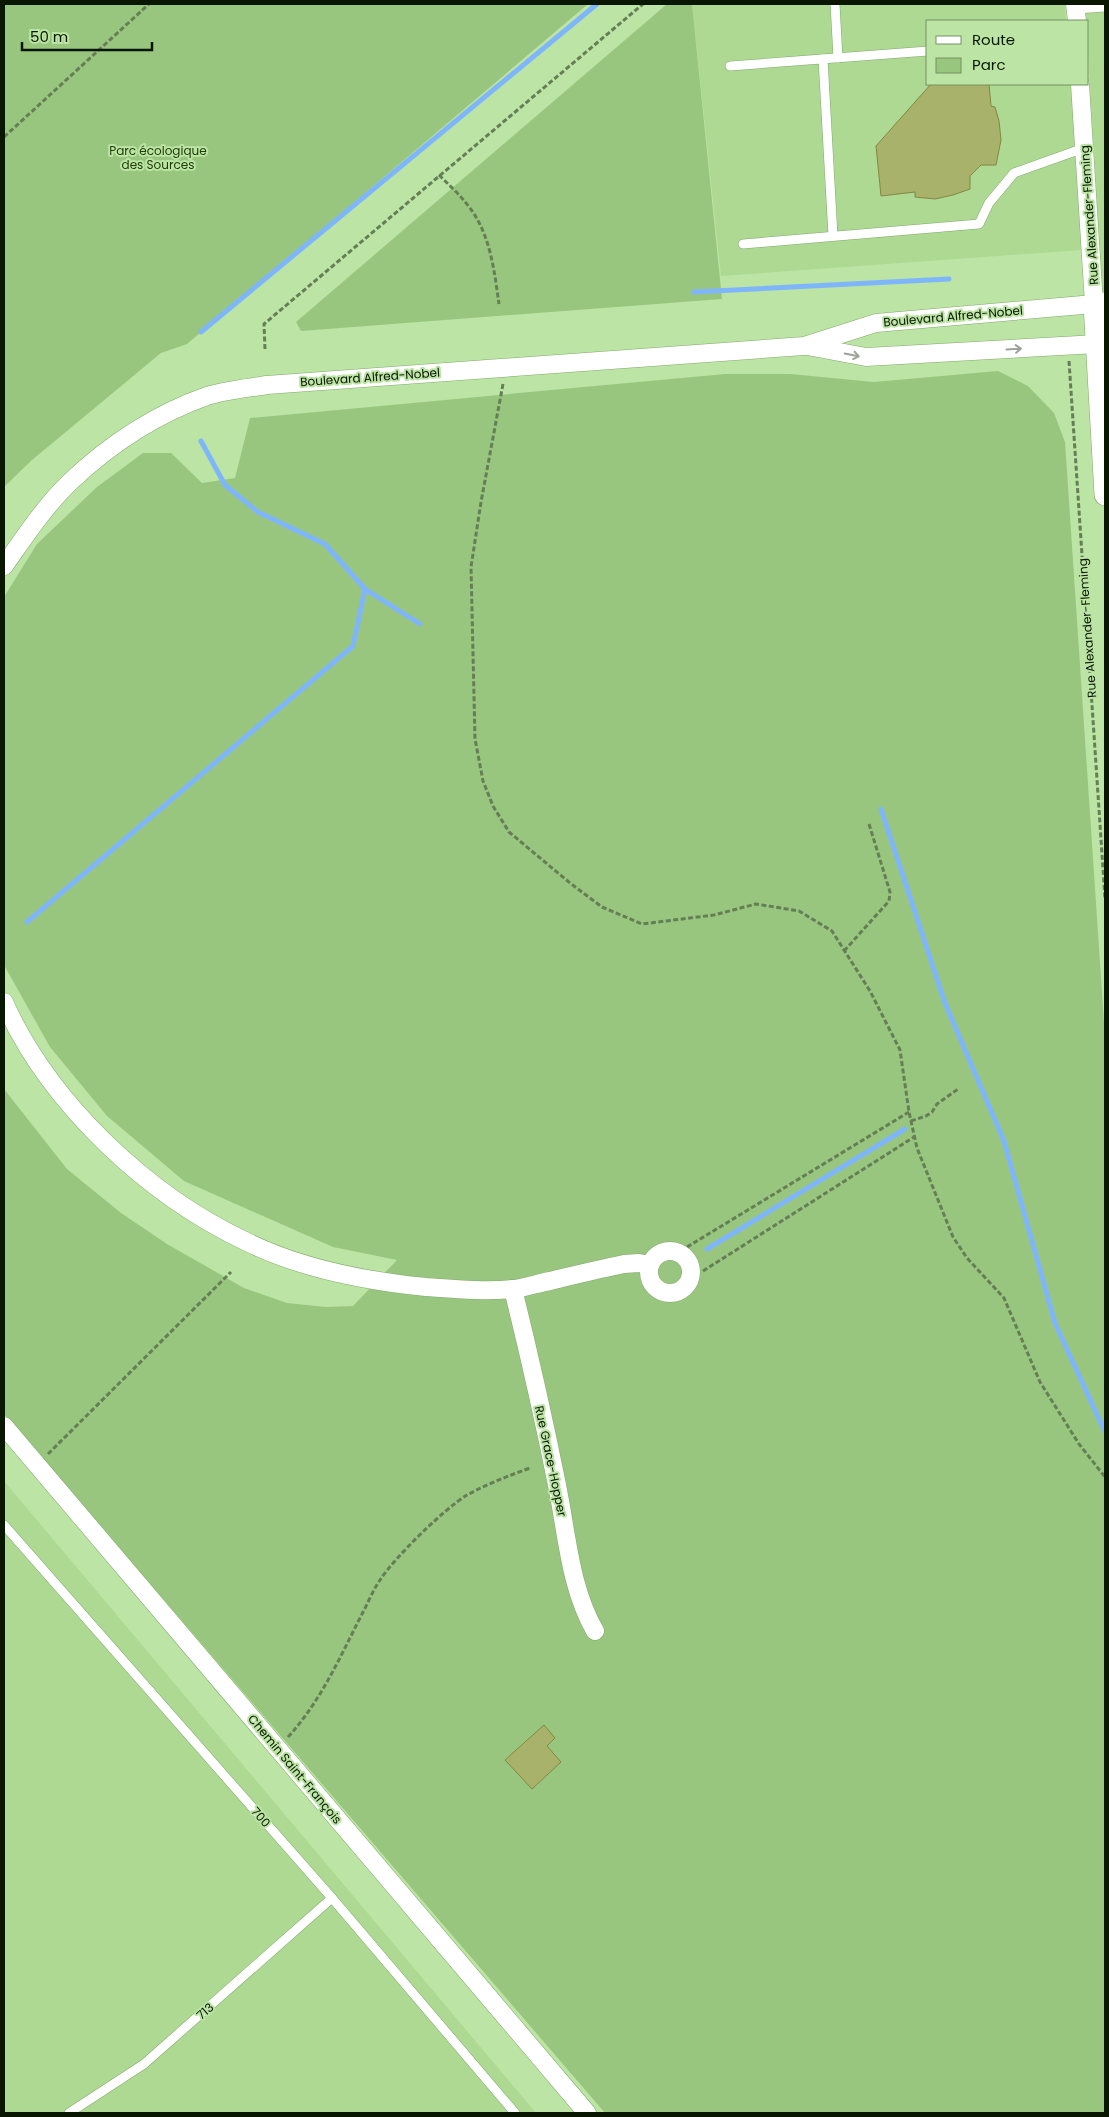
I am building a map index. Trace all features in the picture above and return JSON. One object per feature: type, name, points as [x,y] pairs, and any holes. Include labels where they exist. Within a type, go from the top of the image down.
[{"type":"street","name":"Rue Alexander-Fleming","points":[[1080,85],[1084,148],[1100,303],[1105,495]]},
{"type":"street","name":"Boulevard Alfred-Nobel","points":[[4,566],[34,524],[68,483],[110,447],[160,416],[209,396],[267,385],[804,346],[876,323],[1100,303]]},
{"type":"street","name":"Boulevard Alfred-Nobel","points":[[804,346],[866,358],[1101,344]]},
{"type":"street","points":[[4,1002],[12,1020],[43,1069],[74,1112],[103,1140],[137,1171],[193,1212],[246,1242],[280,1256],[338,1273],[394,1284],[446,1289],[513,1289],[624,1264],[649,1265]]},
{"type":"street","name":"Rue Grace-Hopper","points":[[513,1289],[557,1486],[576,1584],[584,1612],[595,1631]]},
{"type":"street","name":"Chemin Saint-François","points":[[4,1426],[587,2113]]},
{"type":"lane","points":[[835,4],[838,58]]},
{"type":"lane","points":[[1076,11],[1105,7]]},
{"type":"lane","points":[[730,66],[926,51]]},
{"type":"lane","points":[[822,59],[833,236]]},
{"type":"lane","points":[[743,244],[979,224],[989,203],[1014,173],[1084,148]]},
{"type":"lane","name":"700","points":[[4,1524],[332,1898],[515,2113]]},
{"type":"lane","name":"713","points":[[69,2113],[144,2064],[332,1898]]},
{"type":"path","points":[[4,137],[149,4]]},
{"type":"path","points":[[265,349],[264,324],[643,4]]},
{"type":"path","points":[[439,175],[466,203],[478,222],[494,263],[499,304]]},
{"type":"path","name":"Rue Alexander-Fleming","points":[[1069,356],[1105,899]]},
{"type":"path","points":[[506,367],[471,567],[475,739],[483,781],[493,806],[509,832],[602,907],[642,924],[714,915],[756,904],[799,911],[832,931],[870,991],[900,1050],[909,1112],[917,1148],[952,1238],[967,1258],[1004,1298],[1040,1382],[1079,1444],[1105,1477]]},
{"type":"path","points":[[844,951],[889,901],[890,892],[869,824]]},
{"type":"path","points":[[911,1121],[932,1112],[937,1104],[958,1089]]},
{"type":"path","points":[[687,1247],[909,1112]]},
{"type":"path","points":[[703,1271],[914,1137]]},
{"type":"path","points":[[37,1465],[231,1272]]},
{"type":"path","points":[[278,1749],[306,1717],[319,1697],[380,1579],[411,1545],[465,1496],[502,1478],[530,1468]]},
{"type":"shaded area","points":[[692,4],[1065,4],[1066,20],[926,20],[926,85],[1071,85],[1082,250],[721,276]]},
{"type":"shaded area","points":[[1085,4],[1105,4],[1105,291],[1102,291],[1089,69],[1089,20],[1086,20]]},
{"type":"shaded area","points":[[4,1481],[536,2113],[4,2113]]},
{"type":"green space","name":"Parc écologique des Sources","points":[[4,4],[588,4],[187,344],[161,353],[32,460],[4,487]]},
{"type":"green space","points":[[667,4],[692,4],[722,299],[301,331],[296,322]]},
{"type":"green space","points":[[998,371],[1028,386],[1054,413],[1065,442],[1105,1037],[1105,2113],[605,2113],[4,1414],[4,1089],[67,1169],[121,1213],[167,1244],[244,1288],[287,1303],[326,1307],[353,1306],[397,1260],[333,1247],[184,1181],[107,1116],[50,1047],[4,965],[4,597],[37,544],[97,487],[143,453],[171,453],[202,483],[235,478],[250,418],[725,374],[790,374],[874,382]]},
{"type":"building","points":[[930,85],[989,85],[991,106],[995,107],[1001,140],[996,165],[981,165],[970,176],[970,189],[935,199],[915,197],[915,192],[881,196],[876,146]]},
{"type":"building","points":[[544,1725],[555,1738],[547,1746],[561,1762],[532,1789],[505,1760]]},
{"type":"waterway","points":[[201,332],[597,4]]},
{"type":"waterway","points":[[694,292],[949,279]]},
{"type":"waterway","points":[[201,441],[225,485],[258,512],[325,544],[365,589],[420,624]]},
{"type":"waterway","points":[[27,922],[353,646],[365,589]]},
{"type":"waterway","points":[[881,809],[945,1003],[1004,1141],[1055,1323],[1105,1432]]},
{"type":"waterway","points":[[707,1249],[905,1129]]}]
